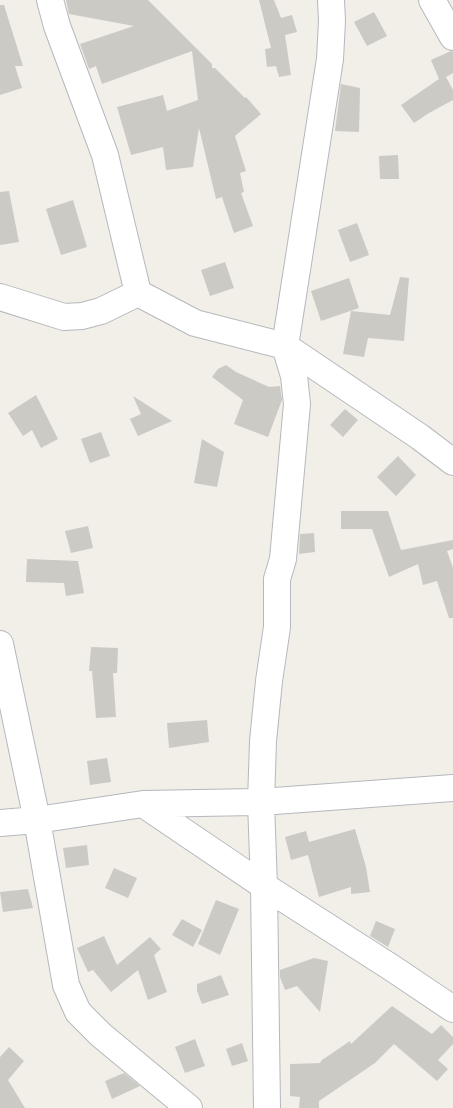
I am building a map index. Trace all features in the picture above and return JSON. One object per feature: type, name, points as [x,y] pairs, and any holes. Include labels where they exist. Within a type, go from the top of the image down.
[{"type":"street","points":[[50,0],[57,26],[105,155],[138,293],[194,324],[285,346],[453,462]]},
{"type":"street","points":[[267,1108],[261,802],[263,741],[277,627],[277,579],[283,558],[297,404],[294,376],[285,346],[330,59],[331,0]]},
{"type":"street","points":[[432,0],[453,37]]},
{"type":"street","points":[[0,297],[64,317],[82,316],[101,311],[138,293]]},
{"type":"street","points":[[0,644],[38,820],[66,985],[78,1012],[101,1036],[190,1108]]},
{"type":"street","points":[[0,823],[38,820],[143,804],[261,802],[453,788]]},
{"type":"street","points":[[143,804],[264,886],[453,1009]]},
{"type":"building","points":[[66,0],[148,0],[212,64],[212,68],[215,68],[246,97],[261,114],[235,136],[246,171],[240,173],[244,192],[241,193],[253,226],[234,233],[222,197],[216,199],[199,128],[193,167],[166,170],[163,147],[131,155],[117,107],[163,95],[167,111],[198,100],[192,51],[102,84],[96,66],[89,69],[80,44],[134,26],[69,14]]},
{"type":"building","points":[[259,0],[274,0],[281,18],[292,15],[297,32],[285,35],[291,75],[279,77],[276,66],[267,67],[265,49],[271,48]]},
{"type":"building","points":[[0,5],[4,5],[23,66],[15,66],[22,88],[0,95]]},
{"type":"building","points":[[374,12],[387,36],[367,46],[354,22]]},
{"type":"building","points":[[451,51],[453,52],[453,73],[446,77],[453,90],[453,100],[414,123],[401,105],[439,79],[431,60]]},
{"type":"building","points":[[341,84],[360,88],[359,132],[335,131]]},
{"type":"building","points":[[398,155],[399,179],[380,179],[379,156]]},
{"type":"building","points":[[9,191],[19,242],[0,245],[0,192]]},
{"type":"building","points":[[73,200],[87,247],[61,255],[46,209]]},
{"type":"building","points":[[357,223],[369,255],[350,262],[338,230]]},
{"type":"building","points":[[225,262],[234,288],[210,296],[201,270]]},
{"type":"building","points":[[400,277],[409,278],[404,341],[368,338],[364,357],[343,354],[351,311],[390,315]]},
{"type":"building","points":[[349,278],[359,308],[321,321],[311,291]]},
{"type":"building","points":[[226,365],[236,372],[269,387],[280,386],[282,400],[268,437],[234,424],[243,400],[212,377],[218,369]]},
{"type":"building","points":[[36,395],[58,439],[41,448],[32,430],[23,436],[8,413]]},
{"type":"building","points":[[133,396],[172,421],[138,436],[130,419],[141,414]]},
{"type":"building","points":[[345,409],[358,420],[343,437],[330,425]]},
{"type":"building","points":[[101,432],[110,456],[90,463],[81,439]]},
{"type":"building","points":[[202,439],[224,452],[217,487],[194,483]]},
{"type":"building","points":[[398,456],[416,475],[396,496],[377,477]]},
{"type":"building","points":[[341,511],[388,511],[401,550],[453,540],[453,549],[447,551],[453,568],[453,618],[449,618],[437,581],[423,585],[418,564],[389,577],[372,529],[341,529]]},
{"type":"building","points":[[88,526],[93,548],[71,553],[65,531]]},
{"type":"building","points":[[314,533],[315,552],[299,554],[300,534]]},
{"type":"building","points":[[27,559],[78,561],[84,593],[66,596],[64,583],[26,582]]},
{"type":"building","points":[[91,647],[118,648],[117,673],[113,673],[116,717],[96,718],[92,671],[89,671]]},
{"type":"building","points":[[207,720],[209,742],[169,748],[167,723]]},
{"type":"building","points":[[107,758],[111,782],[90,785],[87,761]]},
{"type":"building","points":[[355,829],[366,867],[370,892],[351,894],[351,887],[319,897],[308,855],[291,860],[285,837],[306,831],[309,842]]},
{"type":"building","points":[[87,845],[89,865],[66,868],[63,848]]},
{"type":"building","points":[[114,868],[137,878],[128,898],[105,888]]},
{"type":"building","points":[[28,889],[33,908],[3,912],[0,892]]},
{"type":"building","points":[[216,900],[239,909],[220,955],[198,944]]},
{"type":"building","points":[[182,919],[202,930],[193,947],[172,935]]},
{"type":"building","points":[[376,921],[395,929],[388,947],[370,936]]},
{"type":"building","points":[[104,936],[117,965],[150,937],[161,949],[154,955],[167,992],[148,1000],[138,970],[111,992],[93,970],[88,972],[77,948]]},
{"type":"building","points":[[314,958],[328,961],[320,1012],[297,986],[285,990],[280,977],[280,970]]},
{"type":"building","points":[[221,975],[229,995],[202,1004],[197,991],[197,984]]},
{"type":"building","points":[[392,1006],[432,1034],[441,1025],[453,1037],[453,1044],[438,1060],[448,1069],[437,1081],[394,1044],[375,1063],[319,1101],[319,1108],[299,1108],[300,1097],[290,1096],[290,1064],[320,1063],[350,1041],[351,1044]]},
{"type":"building","points":[[195,1039],[205,1066],[185,1073],[175,1047]]},
{"type":"building","points":[[242,1043],[248,1061],[232,1066],[226,1049]]},
{"type":"building","points":[[9,1047],[24,1061],[8,1080],[25,1108],[0,1108],[0,1057]]},
{"type":"building","points":[[124,1073],[140,1086],[112,1099],[105,1081]]}]
